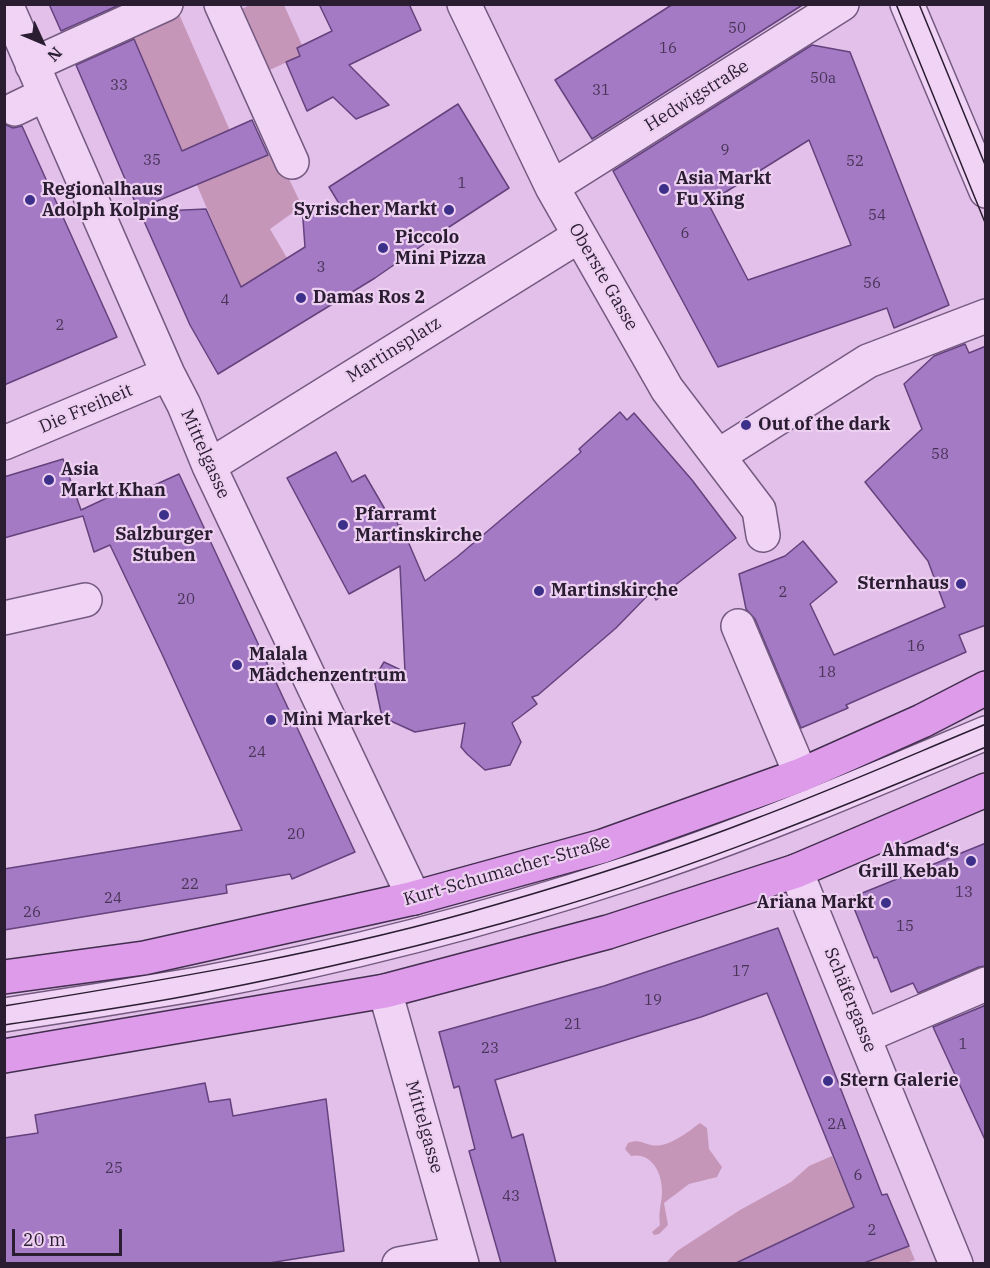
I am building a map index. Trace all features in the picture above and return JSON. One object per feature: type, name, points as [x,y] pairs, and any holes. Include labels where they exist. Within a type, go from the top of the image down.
[{"type":"main road","name":"Kurt-Schumacher-Straße","points":[[4,977],[144,958],[414,898],[603,846],[801,775],[922,721],[986,688]]},
{"type":"main road","points":[[4,1056],[385,991],[608,932],[796,871],[986,790]]},
{"type":"street","name":"Mittelgasse","points":[[6,4],[209,466],[414,898]]},
{"type":"street","points":[[32,65],[166,4]]},
{"type":"street","points":[[221,4],[292,162]]},
{"type":"street","name":"Oberste Gasse","points":[[464,4],[552,187],[579,236],[668,389],[759,510],[763,534]]},
{"type":"street","name":"Hedwigstraße","points":[[552,187],[842,4]]},
{"type":"street","points":[[907,4],[986,191]]},
{"type":"street","points":[[15,109],[45,95]]},
{"type":"street","name":"Martinsplatz","points":[[209,466],[579,236]]},
{"type":"street","points":[[718,456],[868,362],[986,316]]},
{"type":"street","name":"Die Freiheit","points":[[4,443],[168,375]]},
{"type":"street","points":[[4,618],[85,600]]},
{"type":"street","points":[[738,626],[801,775]]},
{"type":"street","points":[[857,788],[922,721]]},
{"type":"street","points":[[4,1015],[199,983],[360,949],[443,928],[627,874],[749,831],[986,733]]},
{"type":"street","name":"Schäfergasse","points":[[796,871],[956,1263]]},
{"type":"street","points":[[865,1036],[986,984]]},
{"type":"street","name":"Mittelgasse","points":[[385,991],[461,1258]]},
{"type":"street","points":[[399,1263],[461,1258]]},
{"type":"shaded area","points":[[250,5],[284,5],[302,45],[297,48],[300,56],[261,74],[235,12]]},
{"type":"shaded area","points":[[179,14],[245,165],[276,152],[302,206],[270,229],[287,258],[241,287],[132,35]]},
{"type":"shaded area","points":[[700,1123],[707,1128],[709,1149],[722,1167],[717,1177],[689,1184],[664,1203],[668,1225],[659,1234],[654,1235],[652,1232],[660,1225],[662,1191],[660,1177],[650,1160],[631,1156],[625,1149],[628,1143],[635,1141],[657,1146],[664,1145]]},
{"type":"shaded area","points":[[832,1156],[854,1207],[739,1263],[665,1264],[677,1251],[740,1210],[791,1182],[809,1166]]},
{"type":"shaded area","points":[[909,1246],[915,1260],[906,1263],[868,1262]]},
{"type":"building","points":[[49,4],[116,4],[117,6],[61,31]]},
{"type":"building","points":[[319,4],[409,4],[421,30],[349,65],[389,105],[356,119],[333,97],[307,111],[286,62],[300,56],[297,48],[332,31]]},
{"type":"building","points":[[673,4],[804,4],[592,139],[555,80]]},
{"type":"building","points":[[134,39],[182,151],[252,120],[268,155],[138,209],[76,65]]},
{"type":"building","points":[[812,45],[850,52],[949,305],[894,328],[887,308],[718,367],[613,171]],"holes":[[[809,140],[851,245],[748,280],[708,203]]]},
{"type":"building","points":[[458,104],[509,188],[375,278],[218,374],[190,325],[140,212],[206,209],[241,287],[305,247],[302,206],[340,205],[329,187]]},
{"type":"building","name":"Regionalhaus Adolph Kolping","points":[[4,124],[13,128],[22,126],[117,337],[4,385]]},
{"type":"building","points":[[965,344],[969,353],[986,346],[986,625],[959,635],[966,652],[846,705],[848,708],[801,728],[755,619],[746,609],[739,574],[785,556],[803,541],[837,582],[810,604],[834,655],[945,607],[928,561],[865,482],[922,429],[904,384],[934,356]]},
{"type":"building","name":"Martinskirche","points":[[620,412],[627,420],[634,413],[692,480],[736,538],[656,600],[652,591],[616,628],[538,695],[532,697],[537,704],[512,723],[521,742],[510,765],[485,770],[467,754],[461,747],[465,723],[415,732],[382,717],[374,679],[384,662],[405,672],[400,566],[349,594],[287,478],[336,452],[352,482],[365,475],[386,511],[392,509],[425,581],[457,557],[581,452],[579,449]]},
{"type":"building","points":[[63,459],[81,510],[124,490],[128,497],[179,474],[355,852],[292,879],[290,874],[226,885],[227,893],[4,930],[4,869],[242,830],[110,545],[94,552],[83,516],[4,538],[4,477]]},
{"type":"building","points":[[986,843],[986,966],[918,993],[913,983],[891,992],[877,957],[874,958],[850,898]]},
{"type":"building","points":[[778,928],[882,1195],[887,1194],[909,1246],[864,1263],[736,1263],[854,1207],[767,993],[701,1017],[495,1080],[512,1138],[523,1134],[556,1263],[501,1263],[469,1151],[475,1149],[459,1086],[454,1088],[439,1032],[604,986]]},
{"type":"building","points":[[986,1005],[986,1142],[933,1027]]},
{"type":"building","points":[[205,1083],[209,1102],[230,1099],[233,1116],[326,1099],[344,1251],[269,1263],[4,1263],[4,1138],[38,1133],[35,1115]]},
{"type":"tram line","points":[[896,4],[986,225]]},
{"type":"tram line","points":[[919,4],[986,167]]},
{"type":"tram line","points":[[4,1006],[253,963],[376,936],[498,904],[628,864],[725,830],[814,796],[986,724]]},
{"type":"tram line","points":[[4,1025],[153,1002],[288,976],[500,924],[599,895],[711,857],[986,747]]},
{"type":"place","name":"Asia Markt Fu Xing","points":[[664,189]]},
{"type":"place","name":"Regionalhaus Adolph Kolping","points":[[30,200]]},
{"type":"place","name":"Syrischer Markt","points":[[449,210]]},
{"type":"place","name":"Piccolo Mini Pizza","points":[[383,248]]},
{"type":"place","name":"Damas Ros 2","points":[[301,298]]},
{"type":"place","name":"Out of the dark","points":[[746,425]]},
{"type":"place","name":"Asia Markt Khan","points":[[49,480]]},
{"type":"place","name":"Salzburger Stuben","points":[[164,515]]},
{"type":"place","name":"Pfarramt Martinskirche","points":[[343,525]]},
{"type":"place","name":"Sternhaus","points":[[961,584]]},
{"type":"place","name":"Martinskirche","points":[[539,591]]},
{"type":"place","name":"Malala Mädchenzentrum","points":[[237,665]]},
{"type":"place","name":"Mini Market","points":[[271,720]]},
{"type":"place","name":"Ahmad‘s Grill Kebab","points":[[971,861]]},
{"type":"place","name":"Ariana Markt","points":[[886,903]]},
{"type":"place","name":"Stern Galerie","points":[[828,1081]]}]
